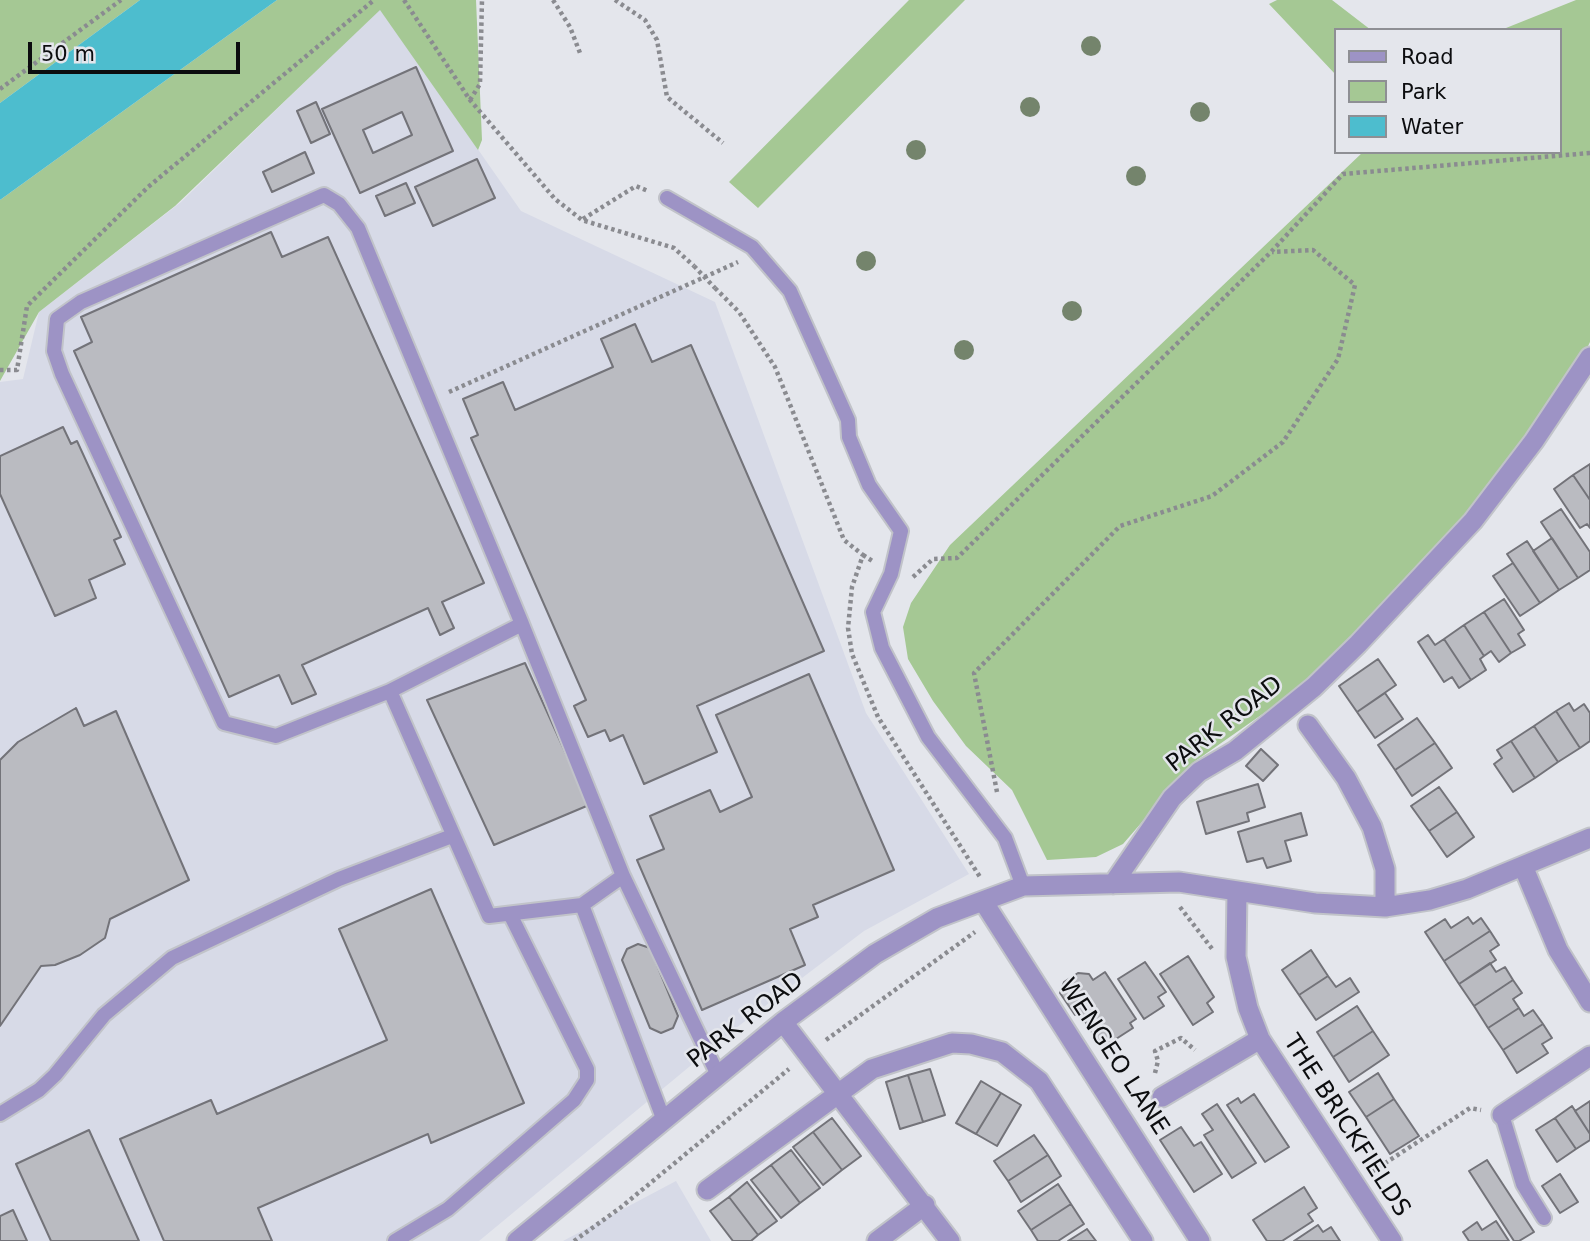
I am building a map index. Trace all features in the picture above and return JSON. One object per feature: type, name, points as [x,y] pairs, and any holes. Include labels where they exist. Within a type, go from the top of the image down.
[{"type":"street","name":"PARK ROAD","points":[[521,1240],[717,1073],[875,954],[936,918],[1023,886],[1114,884],[1181,790],[1199,772],[1235,751],[1314,687],[1405,596],[1473,521],[1534,441],[1590,357]]},
{"type":"street","points":[[1308,725],[1346,778],[1372,827],[1385,869],[1385,907]]},
{"type":"street","points":[[1114,884],[1179,882],[1339,905],[1385,907],[1430,900],[1590,838]]},
{"type":"street","points":[[1523,866],[1558,950],[1590,1002]]},
{"type":"street","name":"THE BRICKFIELDS","points":[[1237,892],[1239,970],[1260,1039],[1392,1241]]},
{"type":"street","name":"WENGEO LANE","points":[[988,900],[1200,1241]]},
{"type":"street","points":[[783,1022],[950,1241]]},
{"type":"street","name":"THE BRICKFIELDS","points":[[1162,1097],[1260,1039]]},
{"type":"street","points":[[708,1190],[872,1069],[952,1043],[971,1044],[1002,1052],[1038,1081],[1143,1241]]},
{"type":"street","points":[[1502,1115],[1590,1056]]},
{"type":"street","points":[[877,1241],[925,1205]]},
{"type":"lane","points":[[522,624],[390,691],[276,736],[224,723],[62,374],[54,351],[57,319],[81,302],[324,195],[339,204],[358,228],[522,624],[623,876],[717,1073]]},
{"type":"lane","points":[[667,198],[752,247],[790,291],[848,420],[849,437],[869,485],[901,531],[891,574],[873,612],[882,648],[928,737],[1004,838],[1023,886]]},
{"type":"lane","points":[[390,691],[489,916],[582,905],[623,876]]},
{"type":"lane","points":[[0,1114],[39,1090],[55,1075],[104,1015],[172,958],[339,879],[452,836]]},
{"type":"lane","points":[[582,905],[663,1118]]},
{"type":"lane","points":[[395,1241],[457,1202],[574,1100],[587,1080],[587,1069],[510,914]]},
{"type":"lane","points":[[1502,1115],[1523,1184],[1544,1218]]},
{"type":"path","points":[[0,89],[121,0]]},
{"type":"path","points":[[0,370],[18,370],[27,306],[148,187],[374,0]]},
{"type":"path","points":[[404,0],[470,100],[555,199],[582,220],[674,248],[739,312],[775,367],[844,540],[906,583],[933,559],[957,558],[1271,252],[1343,174],[1590,153]]},
{"type":"path","points":[[470,100],[480,84],[482,0]]},
{"type":"path","points":[[553,0],[570,27],[580,53]]},
{"type":"path","points":[[615,0],[645,20],[657,40],[667,97],[723,143]]},
{"type":"path","points":[[582,220],[636,186],[667,198]]},
{"type":"path","points":[[986,811],[998,790],[974,673],[1120,526],[1212,496],[1283,442],[1338,359],[1355,285],[1313,250],[1271,252]]},
{"type":"path","points":[[430,401],[758,253]]},
{"type":"path","points":[[863,555],[852,587],[848,628],[852,654],[878,717],[988,900]]},
{"type":"path","points":[[1354,1184],[1470,1108],[1502,1115]]},
{"type":"shaded area","points":[[380,9],[521,211],[715,302],[866,713],[969,874],[864,931],[736,1028],[479,1241],[0,1241],[0,382],[23,379],[39,312],[181,202]]},
{"type":"shaded area","points":[[676,1181],[711,1241],[563,1241]]},
{"type":"green space","points":[[0,0],[140,0],[0,103]]},
{"type":"green space","points":[[277,0],[476,0],[482,140],[478,150],[380,10],[175,206],[39,312],[0,381],[0,200]]},
{"type":"green space","points":[[909,0],[965,0],[758,208],[729,182]]},
{"type":"green space","points":[[1277,0],[1332,0],[1368,28],[1334,28],[1334,73],[1269,4]]},
{"type":"green space","points":[[1576,0],[1590,0],[1590,342],[1578,367],[1452,534],[1327,669],[1194,762],[1123,844],[1096,857],[1047,860],[1012,790],[966,746],[933,701],[908,659],[903,627],[911,603],[950,545],[1361,154],[1562,154],[1562,28],[1506,28]]},
{"type":"water","points":[[140,0],[277,0],[0,200],[0,103]]},
{"type":"building","points":[[416,67],[453,151],[360,193],[322,109]],"holes":[[[402,112],[412,135],[373,153],[363,130]]]},
{"type":"building","points":[[316,102],[330,134],[311,143],[297,111]]},
{"type":"building","points":[[305,152],[314,173],[272,192],[263,172]]},
{"type":"building","points":[[477,159],[495,198],[433,226],[415,187]]},
{"type":"building","points":[[406,183],[415,203],[385,216],[376,196]]},
{"type":"building","points":[[271,232],[282,257],[328,237],[484,583],[442,602],[454,628],[440,635],[428,608],[302,665],[316,694],[292,704],[279,675],[229,697],[74,351],[92,342],[81,317]]},
{"type":"building","points":[[635,324],[652,362],[691,345],[824,651],[697,706],[717,752],[644,784],[623,735],[610,741],[605,730],[588,737],[574,706],[586,700],[471,438],[478,435],[463,399],[503,382],[515,410],[613,367],[601,339]]},
{"type":"building","points":[[63,427],[71,444],[77,441],[121,537],[114,540],[125,564],[89,580],[96,598],[55,616],[0,494],[0,456]]},
{"type":"building","points":[[1590,464],[1590,500],[1573,475]]},
{"type":"building","points":[[1573,475],[1590,500],[1590,528],[1587,524],[1580,528],[1554,489]]},
{"type":"building","points":[[1561,509],[1590,552],[1590,570],[1578,578],[1541,522]]},
{"type":"building","points":[[1552,538],[1578,578],[1559,590],[1533,551]]},
{"type":"building","points":[[1527,541],[1559,590],[1540,603],[1507,554]]},
{"type":"building","points":[[1513,563],[1540,603],[1520,616],[1493,576]]},
{"type":"building","points":[[1504,599],[1524,630],[1518,634],[1525,645],[1511,653],[1484,612]]},
{"type":"building","points":[[1484,612],[1511,653],[1499,662],[1491,651],[1484,656],[1464,625]]},
{"type":"building","points":[[1464,625],[1484,656],[1480,659],[1486,670],[1471,680],[1444,639]]},
{"type":"building","points":[[1428,635],[1435,645],[1444,639],[1471,680],[1459,688],[1452,677],[1444,682],[1418,642]]},
{"type":"building","points":[[1378,659],[1396,685],[1357,712],[1339,686]]},
{"type":"building","points":[[525,663],[589,805],[494,845],[427,700]]},
{"type":"building","points":[[809,674],[894,870],[813,905],[818,917],[790,929],[805,965],[702,1010],[637,860],[664,849],[650,816],[710,790],[720,812],[752,797],[716,715]]},
{"type":"building","points":[[1385,693],[1403,719],[1375,738],[1357,712]]},
{"type":"building","points":[[1569,703],[1574,711],[1584,704],[1590,713],[1590,741],[1580,748],[1556,711]]},
{"type":"building","points":[[76,708],[84,726],[116,711],[189,880],[110,919],[105,938],[80,955],[55,965],[41,966],[0,1026],[0,760],[18,742]]},
{"type":"building","points":[[1556,711],[1580,748],[1558,762],[1534,726]]},
{"type":"building","points":[[1417,718],[1435,743],[1395,770],[1378,745]]},
{"type":"building","points":[[1534,726],[1558,762],[1535,778],[1511,741]]},
{"type":"building","points":[[1511,741],[1535,778],[1513,792],[1494,764],[1502,758],[1497,750]]},
{"type":"building","points":[[1435,743],[1452,768],[1412,796],[1395,770]]},
{"type":"building","points":[[1261,749],[1278,765],[1263,781],[1246,766]]},
{"type":"building","points":[[1258,784],[1265,807],[1247,813],[1249,821],[1206,834],[1197,802]]},
{"type":"building","points":[[1439,787],[1457,812],[1429,831],[1411,806]]},
{"type":"building","points":[[1457,812],[1474,837],[1447,857],[1429,831]]},
{"type":"building","points":[[1301,813],[1307,835],[1285,841],[1291,861],[1267,868],[1263,858],[1247,862],[1238,832]]},
{"type":"building","points":[[431,889],[524,1103],[431,1143],[428,1134],[258,1208],[272,1241],[164,1241],[120,1139],[211,1100],[217,1114],[387,1040],[339,929]]},
{"type":"building","points":[[1468,917],[1473,924],[1481,918],[1490,931],[1444,961],[1425,932],[1445,919],[1451,928]]},
{"type":"building","points":[[1490,931],[1499,945],[1490,951],[1496,960],[1459,984],[1444,961]]},
{"type":"building","points":[[638,944],[650,948],[678,1016],[673,1028],[661,1033],[650,1028],[622,960],[627,949]]},
{"type":"building","points":[[1311,950],[1328,976],[1299,995],[1282,970]]},
{"type":"building","points":[[1188,956],[1214,997],[1207,1003],[1213,1012],[1193,1025],[1160,974]]},
{"type":"building","points":[[1145,962],[1166,992],[1158,997],[1164,1006],[1144,1019],[1118,979]]},
{"type":"building","points":[[1490,963],[1496,972],[1505,967],[1513,980],[1474,1006],[1459,984]]},
{"type":"building","points":[[1105,972],[1136,1019],[1130,1023],[1133,1028],[1102,1048],[1079,1012],[1075,1015],[1060,993],[1064,982],[1078,973],[1089,974],[1093,980]]},
{"type":"building","points":[[1328,976],[1336,987],[1350,978],[1359,992],[1316,1020],[1299,995]]},
{"type":"building","points":[[1513,980],[1522,993],[1513,999],[1519,1008],[1488,1028],[1474,1006]]},
{"type":"building","points":[[1357,1006],[1373,1031],[1333,1057],[1317,1032]]},
{"type":"building","points":[[1519,1008],[1524,1016],[1533,1010],[1543,1024],[1503,1050],[1488,1028]]},
{"type":"building","points":[[1543,1024],[1552,1038],[1542,1044],[1548,1053],[1517,1073],[1503,1050]]},
{"type":"building","points":[[1373,1031],[1389,1055],[1349,1082],[1333,1057]]},
{"type":"building","points":[[930,1069],[945,1115],[923,1122],[908,1075]]},
{"type":"building","points":[[1378,1073],[1394,1099],[1366,1117],[1349,1092]]},
{"type":"building","points":[[908,1075],[923,1122],[900,1129],[886,1082]]},
{"type":"building","points":[[981,1081],[1001,1093],[976,1134],[956,1123]]},
{"type":"building","points":[[1001,1093],[1021,1105],[997,1146],[976,1134]]},
{"type":"building","points":[[1254,1094],[1289,1147],[1265,1162],[1227,1105],[1238,1098],[1241,1103]]},
{"type":"building","points":[[1394,1099],[1419,1136],[1390,1154],[1366,1117]]},
{"type":"building","points":[[1590,1101],[1590,1134],[1575,1111]]},
{"type":"building","points":[[1217,1104],[1256,1163],[1232,1178],[1204,1135],[1213,1130],[1202,1114]]},
{"type":"building","points":[[1572,1106],[1590,1134],[1590,1140],[1576,1149],[1555,1118]]},
{"type":"building","points":[[832,1118],[861,1156],[842,1170],[813,1132]]},
{"type":"building","points":[[1555,1118],[1576,1149],[1557,1162],[1536,1130]]},
{"type":"building","points":[[1181,1127],[1194,1146],[1201,1142],[1222,1174],[1194,1192],[1160,1140]]},
{"type":"building","points":[[89,1130],[139,1241],[51,1241],[16,1164]]},
{"type":"building","points":[[813,1132],[842,1170],[823,1185],[793,1147]]},
{"type":"building","points":[[1034,1135],[1048,1155],[1008,1181],[994,1161]]},
{"type":"building","points":[[791,1150],[820,1188],[800,1203],[771,1165]]},
{"type":"building","points":[[1048,1155],[1061,1176],[1021,1202],[1008,1181]]},
{"type":"building","points":[[1487,1160],[1534,1232],[1519,1241],[1514,1241],[1469,1171]]},
{"type":"building","points":[[771,1165],[800,1203],[781,1218],[751,1180]]},
{"type":"building","points":[[1560,1174],[1578,1202],[1560,1213],[1542,1186]]},
{"type":"building","points":[[747,1182],[777,1221],[758,1235],[729,1197]]},
{"type":"building","points":[[1058,1184],[1071,1204],[1031,1230],[1018,1211]]},
{"type":"building","points":[[1304,1187],[1317,1208],[1308,1214],[1313,1221],[1282,1241],[1267,1241],[1253,1220]]},
{"type":"building","points":[[729,1197],[758,1235],[751,1241],[733,1241],[710,1211]]},
{"type":"building","points":[[1071,1204],[1084,1224],[1058,1241],[1038,1241],[1031,1230]]},
{"type":"building","points":[[13,1210],[27,1241],[0,1241],[0,1216]]},
{"type":"building","points":[[1496,1221],[1509,1241],[1469,1241],[1463,1232],[1477,1222],[1482,1230]]},
{"type":"building","points":[[1318,1225],[1323,1232],[1331,1227],[1340,1241],[1294,1241]]},
{"type":"building","points":[[1087,1229],[1096,1241],[1068,1241]]}]
